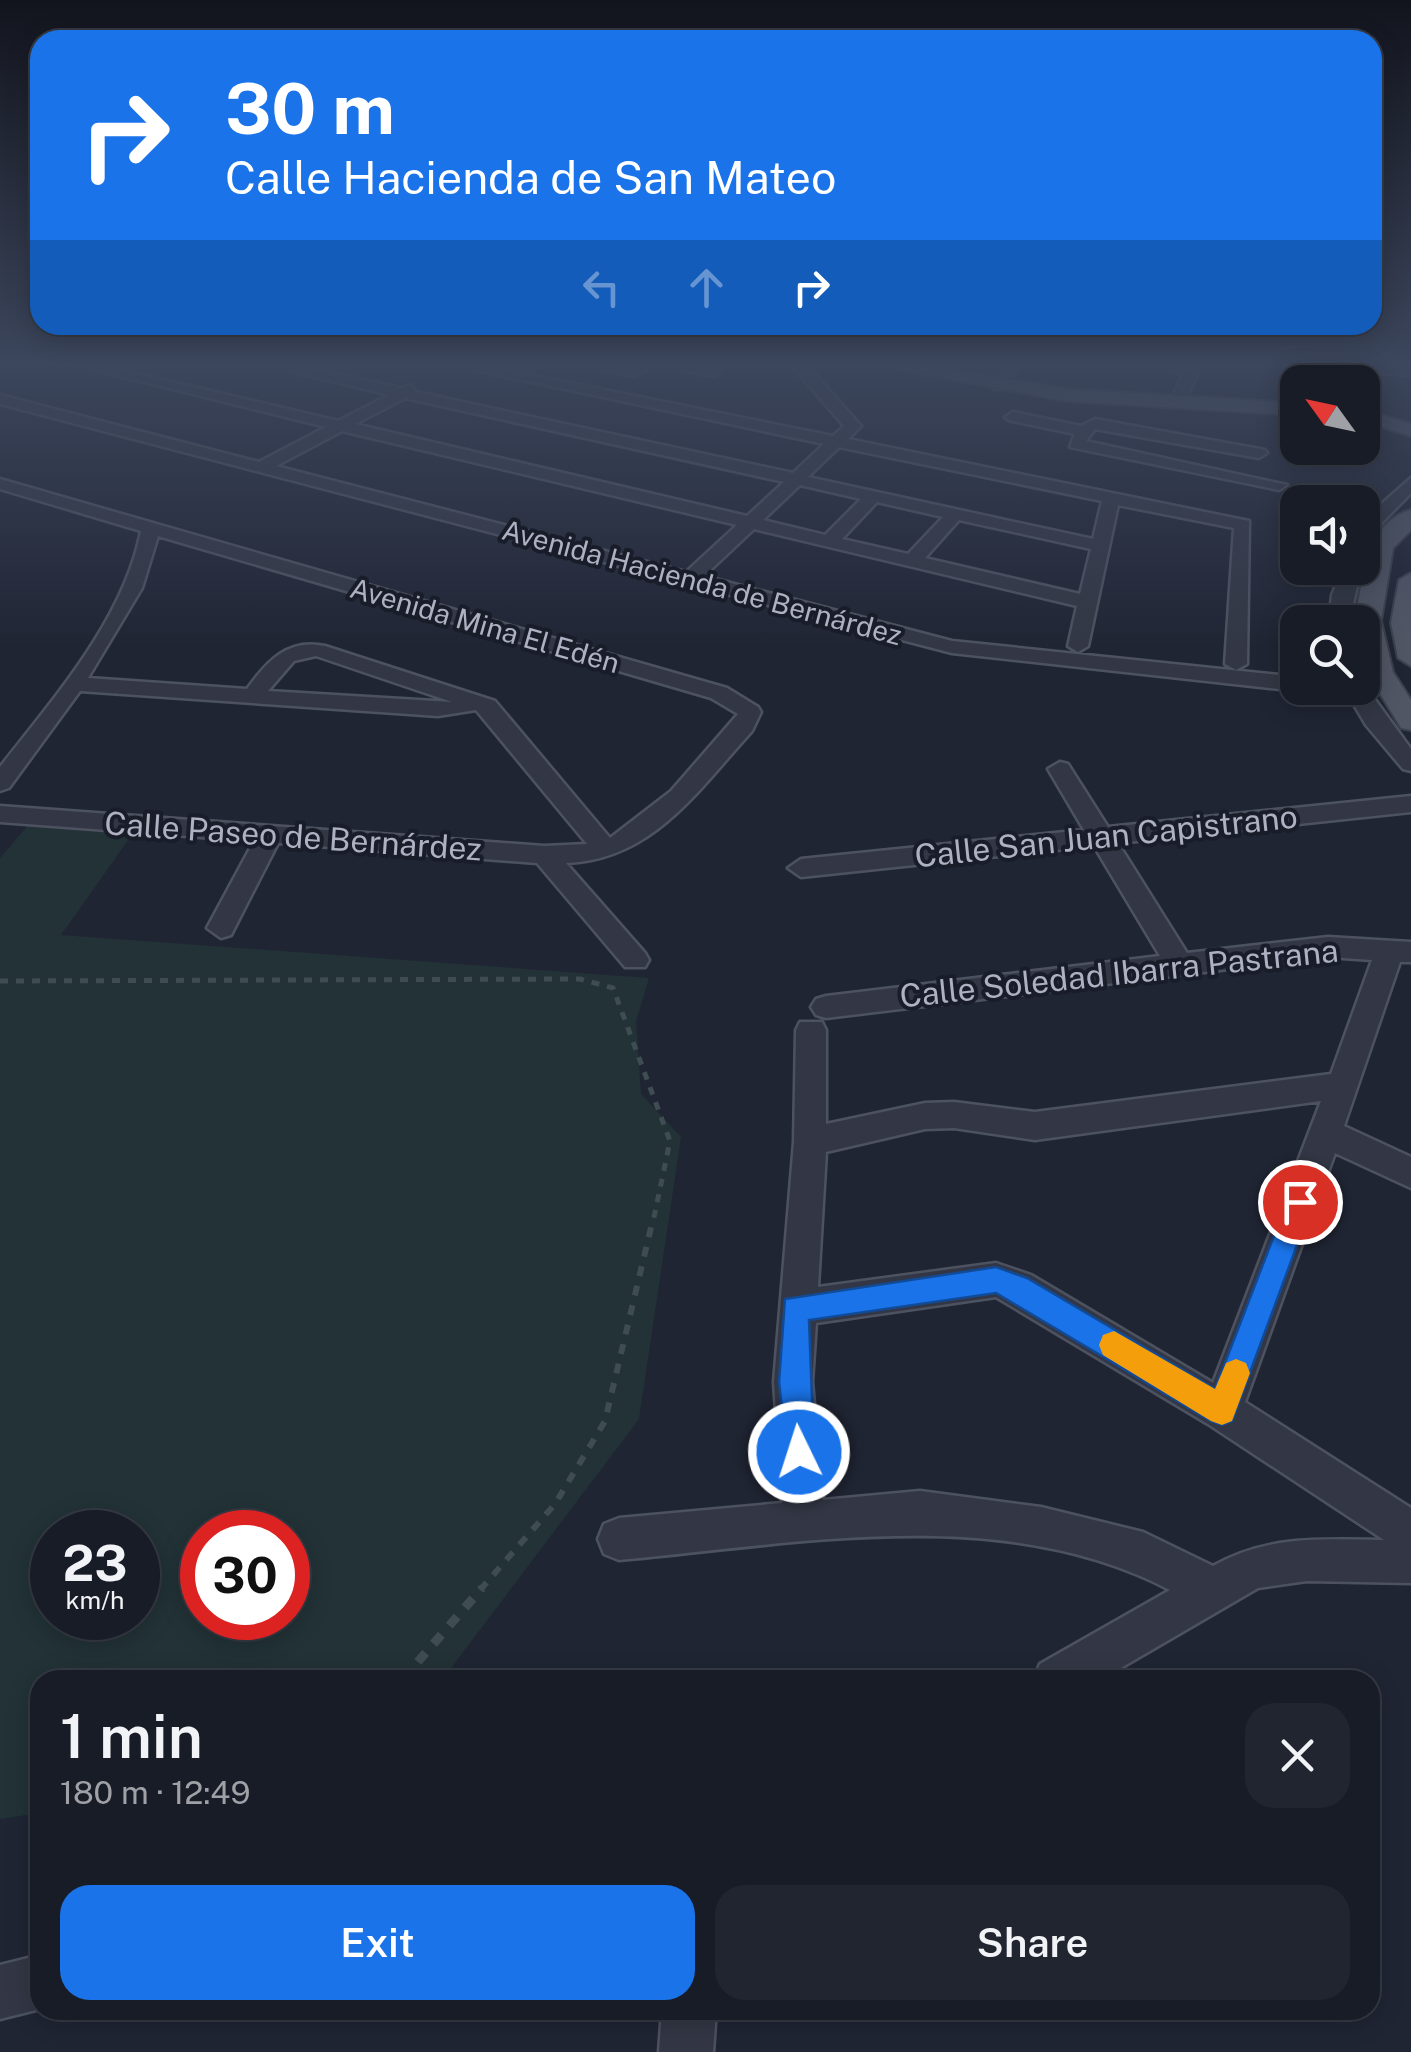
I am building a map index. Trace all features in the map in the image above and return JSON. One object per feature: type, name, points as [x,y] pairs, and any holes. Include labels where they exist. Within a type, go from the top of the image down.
[{"type":"main road","points":[[1370,605],[1382,546],[1411,517]]},
{"type":"main road","points":[[1411,580],[1404,622],[1411,658]]},
{"type":"main road","points":[[1380,672],[1411,722]]},
{"type":"street","name":"Avenida Hacienda de Bernárdez","points":[[248,457],[270,462]]},
{"type":"street","name":"Avenida Hacienda de Bernárdez","points":[[251,457],[695,574],[952,647],[1280,682]]},
{"type":"street","points":[[270,462],[280,457]]},
{"type":"street","points":[[472,457],[1087,602]]},
{"type":"street","points":[[692,457],[1101,546]]},
{"type":"street","points":[[695,574],[820,457]]},
{"type":"street","points":[[909,457],[1243,525],[1236,664]]},
{"type":"street","points":[[1128,457],[1279,486]]},
{"type":"street","name":"Avenida Mina El Edén","points":[[0,484],[719,694],[750,712],[744,726],[640,833],[595,852]]},
{"type":"street","points":[[1380,515],[1411,484]]},
{"type":"street","points":[[829,541],[872,496]]},
{"type":"street","points":[[1078,646],[1111,498]]},
{"type":"street","points":[[0,504],[87,510]]},
{"type":"street","points":[[912,560],[955,514]]},
{"type":"street","points":[[0,783],[75,684],[145,563],[150,530]]},
{"type":"street","name":"Avenida Hacienda de Bernárdez","points":[[695,574],[959,633],[1280,668]]},
{"type":"street","points":[[253,697],[280,659],[300,649],[318,650],[487,706],[595,852]]},
{"type":"street","points":[[75,684],[438,710],[487,706]]},
{"type":"street","points":[[1368,705],[1411,764]]},
{"type":"street","points":[[1060,768],[1179,964]]},
{"type":"street","name":"Calle San Juan Capistrano","points":[[801,868],[1411,804]]},
{"type":"street","name":"Calle Paseo de Bernárdez","points":[[0,814],[544,855],[595,852]]},
{"type":"street","points":[[220,928],[271,833]]},
{"type":"street","points":[[544,855],[635,960]]},
{"type":"street","name":"Calle Soledad Ibarra Pastrana","points":[[804,1522],[793,1382],[795,1308],[819,1018],[1179,964],[1328,946],[1400,950]]},
{"type":"street","points":[[1222,1410],[1326,1134],[1340,1086],[1400,950]]},
{"type":"street","points":[[810,1142],[925,1116],[1057,1124],[1340,1086]]},
{"type":"street","points":[[1326,1134],[1411,1173]]},
{"type":"street","points":[[795,1308],[996,1280],[1018,1288],[1222,1410],[1411,1534]]},
{"type":"street","points":[[620,1539],[920,1512],[1041,1528],[1142,1553],[1212,1590]]},
{"type":"street","points":[[1073,1670],[1252,1566],[1307,1560],[1411,1562]]},
{"type":"street","points":[[0,1992],[30,1984]]},
{"type":"street","points":[[686,2052],[689,2020]]},
{"type":"path","points":[[0,981],[580,979],[613,988],[670,1141],[605,1421],[555,1504],[411,1670]]},
{"type":"shaded area","points":[[31,822],[136,829],[61,935],[649,978],[636,1021],[641,1094],[681,1137],[639,1419],[450,1670],[30,1670],[30,1814],[0,1819],[0,858]]},
{"type":"slow traffic","points":[[1114,1345],[1222,1410],[1236,1373]]},
{"type":"route","points":[[799,1452],[793,1382],[795,1308],[996,1280],[1018,1288],[1222,1410],[1300,1202]]}]
